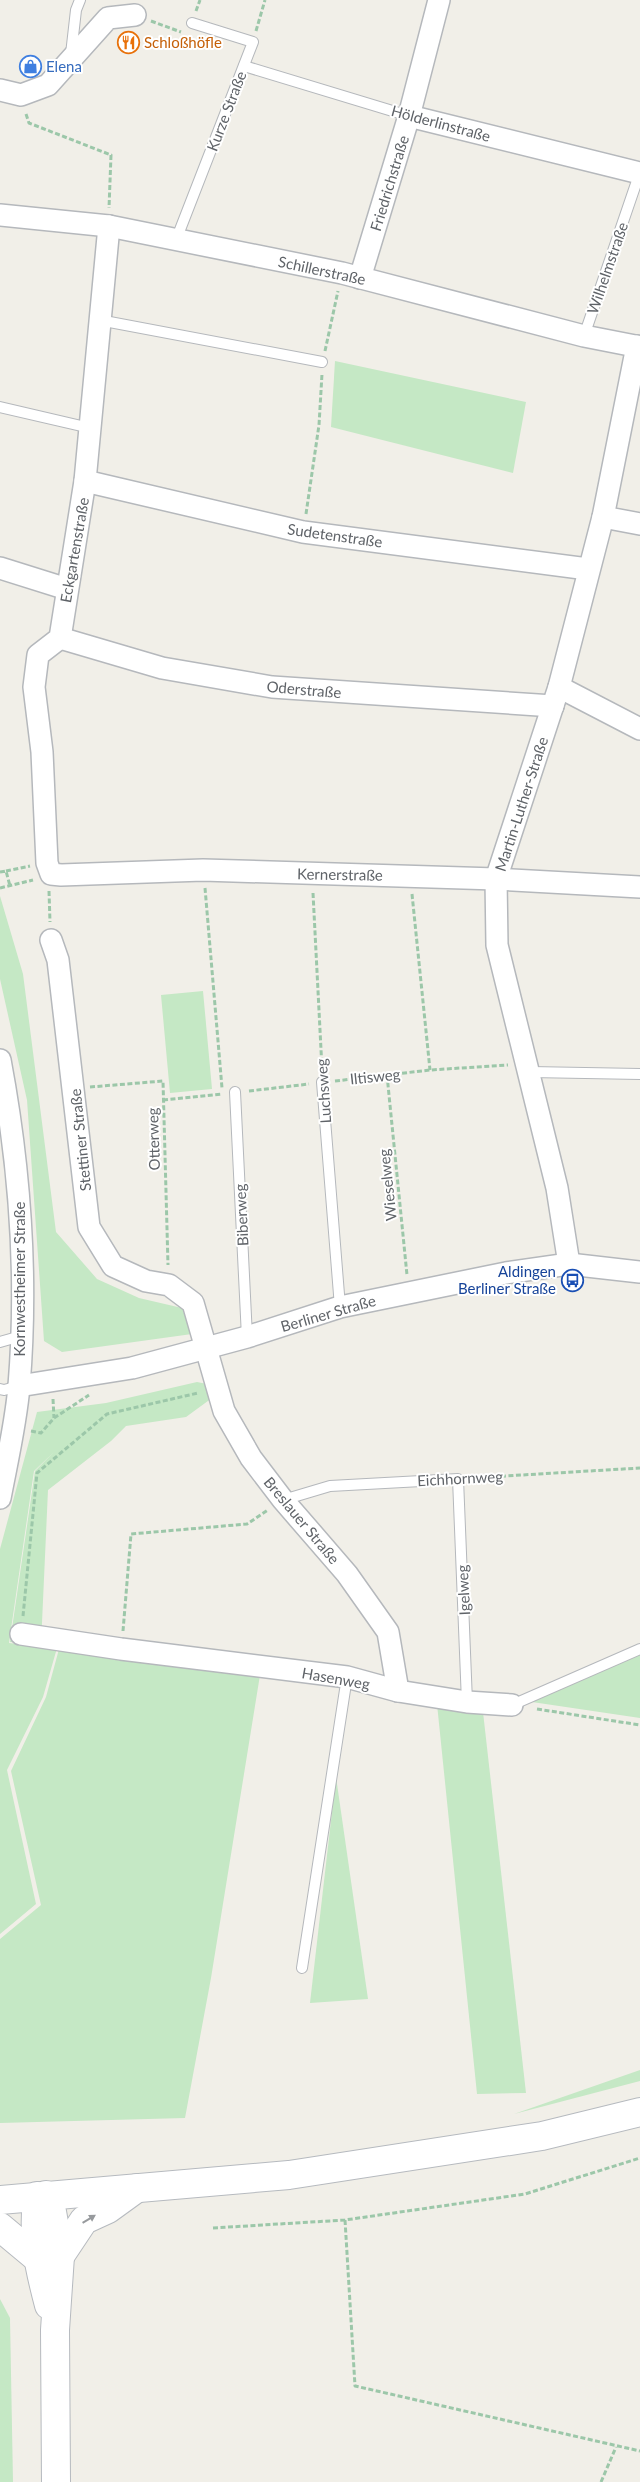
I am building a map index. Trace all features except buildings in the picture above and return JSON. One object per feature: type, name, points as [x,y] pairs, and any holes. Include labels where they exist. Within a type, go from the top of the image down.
[{"type":"main road","points":[[0,2200],[308,2172],[542,2136],[640,2112]]},
{"type":"main road","points":[[48,2257],[84,2220],[108,2209],[137,2188]]},
{"type":"main road","points":[[42,2195],[34,2226],[48,2257],[55,2330],[56,2482]]},
{"type":"main road","points":[[0,2227],[48,2257]]},
{"type":"street","name":"Friedrichstraße","points":[[351,275],[409,116],[439,0]]},
{"type":"street","points":[[0,90],[21,95],[48,86],[108,18],[135,15]]},
{"type":"street","name":"Hölderlinstraße","points":[[409,116],[640,172]]},
{"type":"street","name":"Schillerstraße","points":[[0,216],[109,226],[351,275],[584,336],[638,346]]},
{"type":"street","name":"Eckgartenstraße","points":[[60,638],[86,480],[109,226]]},
{"type":"street","name":"Martin-Luther-Straße","points":[[569,1264],[557,1188],[529,1068],[497,945],[496,879],[556,697],[603,517],[638,346]]},
{"type":"street","name":"Sudetenstraße","points":[[86,480],[303,532],[588,569]]},
{"type":"street","points":[[603,517],[640,524]]},
{"type":"street","points":[[0,568],[67,589]]},
{"type":"street","points":[[49,868],[42,752],[34,687],[38,655],[60,638]]},
{"type":"street","name":"Oderstraße","points":[[60,638],[162,668],[272,687],[556,697]]},
{"type":"street","points":[[556,697],[640,729]]},
{"type":"street","name":"Kernerstraße","points":[[49,868],[61,876],[203,870],[496,879],[640,887]]},
{"type":"street","name":"Stettiner Straße","points":[[51,940],[58,960],[89,1227],[113,1266],[146,1281],[169,1285],[193,1303],[207,1348]]},
{"type":"street","name":"Kornwestheimer Straße","points":[[0,1060],[13,1130],[21,1219],[21,1336],[10,1388],[13,1428],[0,1498]]},
{"type":"street","name":"Berliner Straße","points":[[10,1388],[132,1368],[247,1337],[340,1307],[506,1273],[569,1264],[640,1272]]},
{"type":"street","name":"Breslauer Straße","points":[[207,1348],[216,1389],[224,1411],[251,1458],[283,1500],[347,1574],[388,1632],[398,1691]]},
{"type":"street","name":"Hasenweg","points":[[21,1634],[121,1649],[347,1677],[398,1691],[467,1702],[512,1706]]},
{"type":"lane","points":[[71,58],[76,10],[80,0]]},
{"type":"lane","points":[[192,23],[253,42]]},
{"type":"lane","name":"Kurze Straße","points":[[176,240],[253,42]]},
{"type":"lane","name":"Hölderlinstraße","points":[[244,66],[409,116]]},
{"type":"lane","name":"Wilhelmstraße","points":[[584,336],[640,172]]},
{"type":"lane","points":[[99,320],[322,362]]},
{"type":"lane","points":[[0,407],[90,428]]},
{"type":"lane","points":[[529,1068],[640,1074]]},
{"type":"lane","name":"Luchsweg","points":[[322,1082],[340,1307]]},
{"type":"lane","name":"Biberweg","points":[[235,1092],[247,1337]]},
{"type":"lane","points":[[0,1342],[21,1336]]},
{"type":"lane","name":"Eichhornweg","points":[[283,1500],[330,1486],[458,1478]]},
{"type":"lane","name":"Igelweg","points":[[458,1478],[467,1702]]},
{"type":"lane","name":"Hasenweg","points":[[512,1706],[640,1649]]},
{"type":"lane","points":[[302,1968],[347,1677]]},
{"type":"path","points":[[135,15],[187,34],[200,0]]},
{"type":"path","points":[[253,42],[266,0]]},
{"type":"path","points":[[21,95],[29,123],[112,155],[109,226]]},
{"type":"path","points":[[303,532],[319,425],[322,362],[351,275]]},
{"type":"path","points":[[49,868],[51,940]]},
{"type":"path","points":[[203,870],[222,1094]]},
{"type":"path","points":[[0,872],[6,871],[10,886],[0,888]]},
{"type":"path","name":"Luchsweg","points":[[312,874],[322,1082]]},
{"type":"path","points":[[411,876],[430,1070]]},
{"type":"path","name":"Iltisweg","points":[[164,1100],[430,1070],[529,1068]]},
{"type":"path","name":"Wieselweg","points":[[387,1075],[409,1293]]},
{"type":"path","name":"Otterweg","points":[[74,1088],[163,1081],[169,1285]]},
{"type":"path","points":[[21,1634],[37,1473],[107,1414],[216,1389]]},
{"type":"path","points":[[13,1428],[41,1433],[54,1418],[93,1393]]},
{"type":"path","name":"Eichhornweg","points":[[458,1478],[640,1468]]},
{"type":"path","points":[[121,1649],[131,1534],[247,1524],[283,1500]]},
{"type":"path","points":[[512,1706],[640,1725]]},
{"type":"path","points":[[213,2228],[345,2220],[525,2194],[640,2158]]},
{"type":"path","points":[[345,2220],[355,2386],[640,2451]]},
{"type":"path","points":[[601,2482],[616,2447]]},
{"type":"green space","points":[[335,361],[526,402],[513,473],[331,427]]},
{"type":"green space","points":[[0,896],[23,974],[56,1232],[97,1279],[139,1298],[182,1308],[192,1334],[62,1352],[44,1341],[27,1100],[0,979]]},
{"type":"green space","points":[[203,991],[212,1089],[170,1093],[161,995]]},
{"type":"green space","points":[[197,1382],[207,1384],[212,1398],[186,1417],[126,1426],[111,1441],[48,1490],[41,1645],[10,1642],[35,1471],[54,1452],[34,1471],[9,1643],[57,1648],[43,1697],[7,1770],[36,1904],[0,1934],[0,1549],[37,1412],[106,1403]]},
{"type":"green space","points":[[59,1649],[260,1675],[211,1978],[185,2118],[0,2123],[0,1939],[41,1905],[11,1771],[46,1697]]},
{"type":"green space","points":[[640,1654],[640,1718],[532,1702]]},
{"type":"green space","points":[[437,1704],[483,1712],[526,2093],[477,2094]]},
{"type":"green space","points":[[336,1777],[368,1999],[310,2003]]},
{"type":"green space","points":[[640,2070],[640,2081],[514,2114]]},
{"type":"green space","points":[[0,2299],[10,2318],[13,2482],[0,2482]]},
{"type":"place","name":"Schloßhöfle","points":[[128,42]]},
{"type":"place","name":"Elena","points":[[30,66]]},
{"type":"place","name":"Aldingen Berliner Straße","points":[[572,1280]]}]
